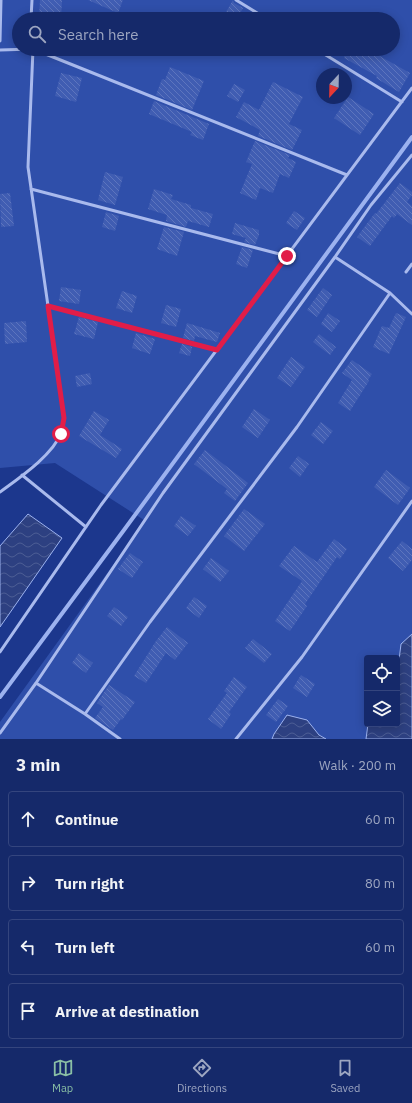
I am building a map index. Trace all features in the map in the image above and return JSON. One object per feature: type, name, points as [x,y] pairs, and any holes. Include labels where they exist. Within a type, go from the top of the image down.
[{"type":"lane","points":[[0,41],[1,0]]},
{"type":"lane","points":[[31,12],[32,0]]},
{"type":"lane","points":[[236,0],[256,12]]},
{"type":"lane","points":[[0,50],[12,50]]},
{"type":"lane","points":[[0,492],[44,458],[52,449],[61,434],[64,418],[28,168],[33,56]]},
{"type":"lane","points":[[50,56],[347,175]]},
{"type":"lane","points":[[327,56],[402,102]]},
{"type":"lane","points":[[0,652],[102,505],[412,88]]},
{"type":"lane","points":[[0,732],[36,683],[163,493],[335,257],[371,205],[412,155]]},
{"type":"lane","points":[[31,189],[287,256]]},
{"type":"lane","points":[[335,257],[390,293],[412,314]]},
{"type":"lane","points":[[406,272],[412,264]]},
{"type":"lane","points":[[85,714],[155,616],[297,427],[390,293]]},
{"type":"lane","points":[[48,306],[217,350]]},
{"type":"lane","points":[[22,475],[86,527]]},
{"type":"lane","points":[[236,739],[302,657],[412,501]]},
{"type":"lane","points":[[36,683],[85,714],[120,739]]},
{"type":"shaded area","points":[[0,0],[412,0],[412,739],[0,739],[0,722],[144,520],[55,463],[0,468]]},
{"type":"water","points":[[28,514],[62,538],[0,627],[0,546]]},
{"type":"water","points":[[412,634],[412,739],[366,739],[368,727],[400,727],[400,655],[401,644]]},
{"type":"water","points":[[287,715],[307,720],[319,735],[326,739],[272,739]]},
{"type":"building","points":[[40,0],[62,0],[61,12],[39,12]]},
{"type":"building","points":[[88,0],[123,0],[118,12]]},
{"type":"building","points":[[233,0],[234,3],[243,8],[241,12],[226,12]]},
{"type":"building","points":[[345,56],[380,56],[410,73],[399,92],[376,78],[377,76],[344,58]]},
{"type":"building","points":[[170,67],[204,81],[192,110],[156,95],[162,79],[165,80]]},
{"type":"building","points":[[61,73],[82,78],[76,102],[55,96]]},
{"type":"building","points":[[273,82],[303,97],[289,124],[302,130],[292,150],[258,136],[260,130],[236,117],[244,102],[259,110]]},
{"type":"building","points":[[234,84],[245,90],[238,102],[227,96]]},
{"type":"building","points":[[352,100],[374,114],[360,135],[334,118],[343,104],[352,104]]},
{"type":"building","points":[[154,101],[209,124],[203,140],[190,135],[192,132],[149,114]]},
{"type":"building","points":[[255,141],[290,155],[288,158],[296,162],[289,178],[280,174],[273,193],[260,188],[256,200],[240,193],[252,164],[246,162]]},
{"type":"building","points":[[105,172],[123,177],[115,205],[98,200]]},
{"type":"building","points":[[400,183],[412,192],[412,195],[407,202],[412,206],[412,225],[397,214],[394,218],[392,216],[370,246],[357,237]]},
{"type":"building","points":[[154,189],[173,195],[171,199],[191,205],[191,208],[213,214],[209,227],[188,221],[186,227],[166,221],[167,215],[148,209]]},
{"type":"building","points":[[10,193],[14,226],[1,227],[0,194]]},
{"type":"building","points":[[294,211],[305,218],[297,230],[286,223]]},
{"type":"building","points":[[106,212],[119,216],[115,231],[102,227]]},
{"type":"building","points":[[235,223],[259,230],[259,235],[255,245],[244,242],[246,238],[232,234]]},
{"type":"building","points":[[164,227],[184,232],[177,256],[157,249]]},
{"type":"building","points":[[242,247],[253,250],[247,268],[236,264]]},
{"type":"building","points":[[61,287],[81,290],[79,304],[59,301]]},
{"type":"building","points":[[323,288],[332,295],[317,317],[307,310]]},
{"type":"building","points":[[122,291],[137,296],[132,313],[116,308]]},
{"type":"building","points":[[166,305],[181,309],[176,327],[161,323]]},
{"type":"building","points":[[328,313],[340,321],[332,332],[321,324]]},
{"type":"building","points":[[396,313],[406,317],[389,354],[373,347],[382,326],[389,328]]},
{"type":"building","points":[[79,317],[98,322],[94,339],[74,334]]},
{"type":"building","points":[[26,321],[27,342],[5,344],[4,323]]},
{"type":"building","points":[[187,323],[220,333],[217,342],[195,336],[194,341],[183,338]]},
{"type":"building","points":[[136,333],[155,339],[150,354],[132,348]]},
{"type":"building","points":[[319,334],[336,347],[330,355],[313,342]]},
{"type":"building","points":[[182,344],[192,347],[190,356],[179,353]]},
{"type":"building","points":[[291,357],[305,367],[291,387],[277,378]]},
{"type":"building","points":[[352,360],[372,374],[350,411],[338,403],[352,380],[342,373]]},
{"type":"building","points":[[90,373],[92,384],[77,387],[75,376]]},
{"type":"building","points":[[254,409],[270,420],[258,438],[242,427]]},
{"type":"building","points":[[94,411],[109,420],[100,435],[122,449],[116,458],[79,436]]},
{"type":"building","points":[[321,422],[333,431],[323,444],[311,435]]},
{"type":"building","points":[[205,450],[248,483],[235,501],[224,493],[227,489],[194,464]]},
{"type":"building","points":[[298,456],[309,464],[300,477],[289,468]]},
{"type":"building","points":[[386,470],[410,488],[398,505],[374,487]]},
{"type":"building","points":[[244,509],[265,524],[244,551],[224,536]]},
{"type":"building","points":[[181,516],[196,526],[188,536],[174,526]]},
{"type":"building","points":[[334,539],[347,549],[340,559],[337,557],[305,604],[307,606],[290,631],[275,621],[302,581],[279,566],[294,546],[317,562]]},
{"type":"building","points":[[402,541],[412,549],[412,560],[403,571],[388,558]]},
{"type":"building","points":[[130,553],[143,562],[132,578],[118,569]]},
{"type":"building","points":[[211,558],[229,571],[220,582],[203,569]]},
{"type":"building","points":[[194,597],[207,606],[199,618],[186,608]]},
{"type":"building","points":[[114,607],[128,617],[121,626],[107,616]]},
{"type":"building","points":[[167,627],[188,643],[175,660],[166,653],[146,683],[134,676],[156,641]]},
{"type":"building","points":[[253,639],[272,654],[264,663],[245,648]]},
{"type":"building","points":[[79,653],[93,663],[86,673],[72,663]]},
{"type":"building","points":[[301,675],[315,684],[307,697],[293,688]]},
{"type":"building","points":[[234,677],[247,687],[229,712],[231,714],[221,729],[208,719],[227,693],[224,691]]},
{"type":"building","points":[[109,685],[135,702],[113,730],[95,718],[103,707],[97,703]]},
{"type":"building","points":[[278,699],[288,706],[276,722],[266,715]]},
{"type":"waterway","points":[[0,697],[412,137]]},
{"type":"route","points":[[61,434],[64,418],[48,306],[217,350],[287,256]]}]
